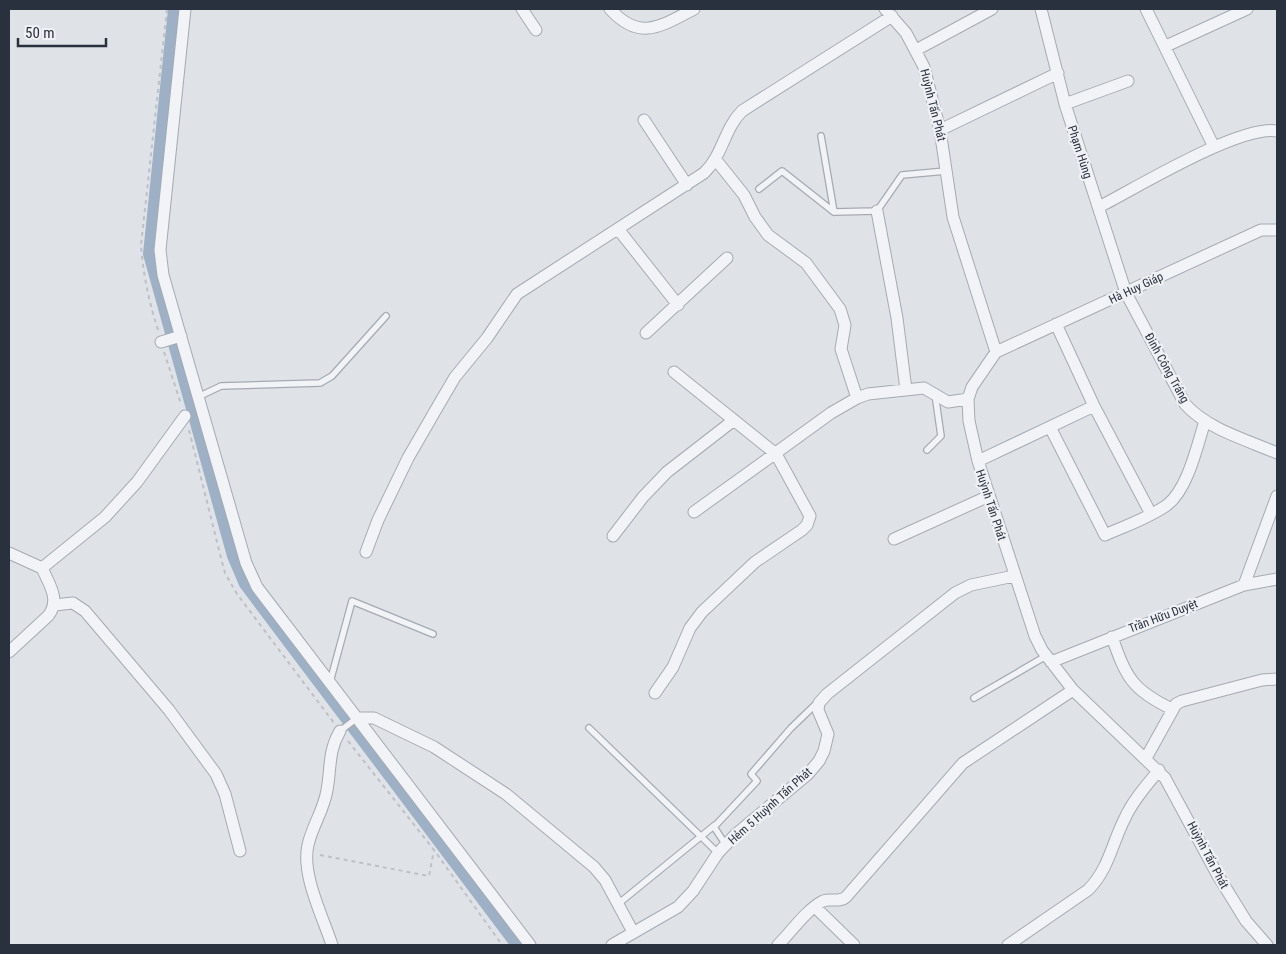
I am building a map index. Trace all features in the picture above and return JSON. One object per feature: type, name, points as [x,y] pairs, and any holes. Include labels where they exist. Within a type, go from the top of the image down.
[{"type":"street","points":[[185,9],[160,250],[163,275],[246,563],[254,582],[329,683],[530,945]]},
{"type":"street","points":[[522,9],[536,30]]},
{"type":"street","points":[[610,9],[628,25],[638,29],[649,29],[661,26],[694,9]]},
{"type":"street","points":[[916,50],[992,9]]},
{"type":"street","name":"Phạm Hùng","points":[[1041,9],[1065,104],[1126,293]]},
{"type":"street","points":[[1146,9],[1166,46],[1214,148]]},
{"type":"street","points":[[1166,46],[1245,9]]},
{"type":"street","points":[[366,552],[378,520],[404,467],[438,406],[455,377],[487,338],[509,304],[527,286],[704,174],[716,160],[729,129],[742,111],[889,12]]},
{"type":"street","name":"Huỳnh Tấn Phát","points":[[889,12],[916,50],[924,67],[940,130],[953,216],[996,352],[976,379],[968,399],[969,421],[978,461],[1035,636],[1049,659],[1074,690],[1097,714],[1159,770],[1174,790],[1217,874],[1246,922],[1263,944]]},
{"type":"street","points":[[940,130],[1058,73]]},
{"type":"street","points":[[1065,104],[1128,81]]},
{"type":"street","points":[[644,120],[688,185]]},
{"type":"street","points":[[1099,207],[1214,148],[1250,133],[1265,130],[1277,131]]},
{"type":"street","points":[[716,160],[744,195],[755,217],[768,235],[806,263],[840,309],[845,325],[841,349],[857,398]]},
{"type":"street","points":[[877,211],[897,318],[906,390]]},
{"type":"street","points":[[618,229],[678,304]]},
{"type":"street","name":"Hà Huy Giáp","points":[[996,352],[1261,230],[1277,230]]},
{"type":"street","points":[[646,333],[727,258]]},
{"type":"street","name":"Đinh Công Tráng","points":[[1126,293],[1185,404],[1194,414],[1205,422],[1277,453]]},
{"type":"street","points":[[1056,324],[1094,406],[1151,514]]},
{"type":"street","points":[[161,342],[181,336]]},
{"type":"street","points":[[655,693],[673,667],[690,628],[702,612],[755,562],[807,525],[810,516],[776,454],[674,372]]},
{"type":"street","points":[[694,512],[831,413],[857,398],[868,394],[924,388],[948,402],[968,399]]},
{"type":"street","points":[[978,461],[1094,406]]},
{"type":"street","points":[[42,568],[105,517],[137,482],[185,416]]},
{"type":"street","points":[[613,536],[643,498],[667,472],[734,420]]},
{"type":"street","points":[[1050,427],[1104,536],[1151,514],[1177,495],[1205,422]]},
{"type":"street","points":[[894,539],[989,496]]},
{"type":"street","points":[[1244,585],[1277,496]]},
{"type":"street","points":[[9,553],[42,568],[53,591],[54,605],[48,616],[9,652]]},
{"type":"street","points":[[822,698],[955,593],[972,585],[1014,576]]},
{"type":"street","name":"Trần Hữu Duyệt","points":[[1049,659],[1112,637],[1244,585],[1277,579]]},
{"type":"street","points":[[54,605],[73,603],[85,611],[169,710],[216,774],[225,794],[240,851]]},
{"type":"street","points":[[1112,637],[1122,664],[1138,689],[1151,699],[1172,709]]},
{"type":"street","points":[[1146,758],[1172,709],[1182,701],[1262,680],[1277,679]]},
{"type":"street","points":[[778,945],[815,907],[825,900],[842,900],[846,897],[963,763],[1074,690]]},
{"type":"street","name":"Hẻm 5 Huỳnh Tấn Phát","points":[[612,945],[678,907],[694,891],[722,849],[750,822],[808,774],[819,761],[824,751],[828,734],[818,710],[822,698]]},
{"type":"street","points":[[357,718],[374,718],[434,747],[506,794],[586,858],[604,880],[633,932]]},
{"type":"street","points":[[332,945],[311,881],[306,856],[308,842],[322,814],[326,797],[329,756],[340,731]]},
{"type":"street","points":[[1008,945],[1088,890],[1098,880],[1107,864],[1128,811],[1159,770]]},
{"type":"street","points":[[815,907],[854,945]]},
{"type":"lane","points":[[821,136],[834,212]]},
{"type":"lane","points":[[759,188],[782,172],[834,212],[877,211],[902,175],[947,170]]},
{"type":"lane","points":[[198,397],[220,386],[320,383],[332,376],[386,316]]},
{"type":"lane","points":[[927,450],[941,436],[935,394]]},
{"type":"lane","points":[[329,683],[352,601],[433,634]]},
{"type":"lane","points":[[974,698],[1049,659]]},
{"type":"lane","points":[[722,849],[714,827],[757,781],[751,774],[791,728],[822,698]]},
{"type":"lane","points":[[340,731],[357,718]]},
{"type":"lane","points":[[589,728],[700,836],[722,849]]},
{"type":"lane","points":[[618,904],[700,836],[718,824]]},
{"type":"path","points":[[167,9],[141,245],[142,264],[150,306],[185,416],[225,573],[237,594],[340,731],[434,850],[502,945]]},
{"type":"path","points":[[320,855],[428,876],[434,850]]},
{"type":"waterway","points":[[174,9],[149,254],[233,556],[245,584],[517,945]]}]
